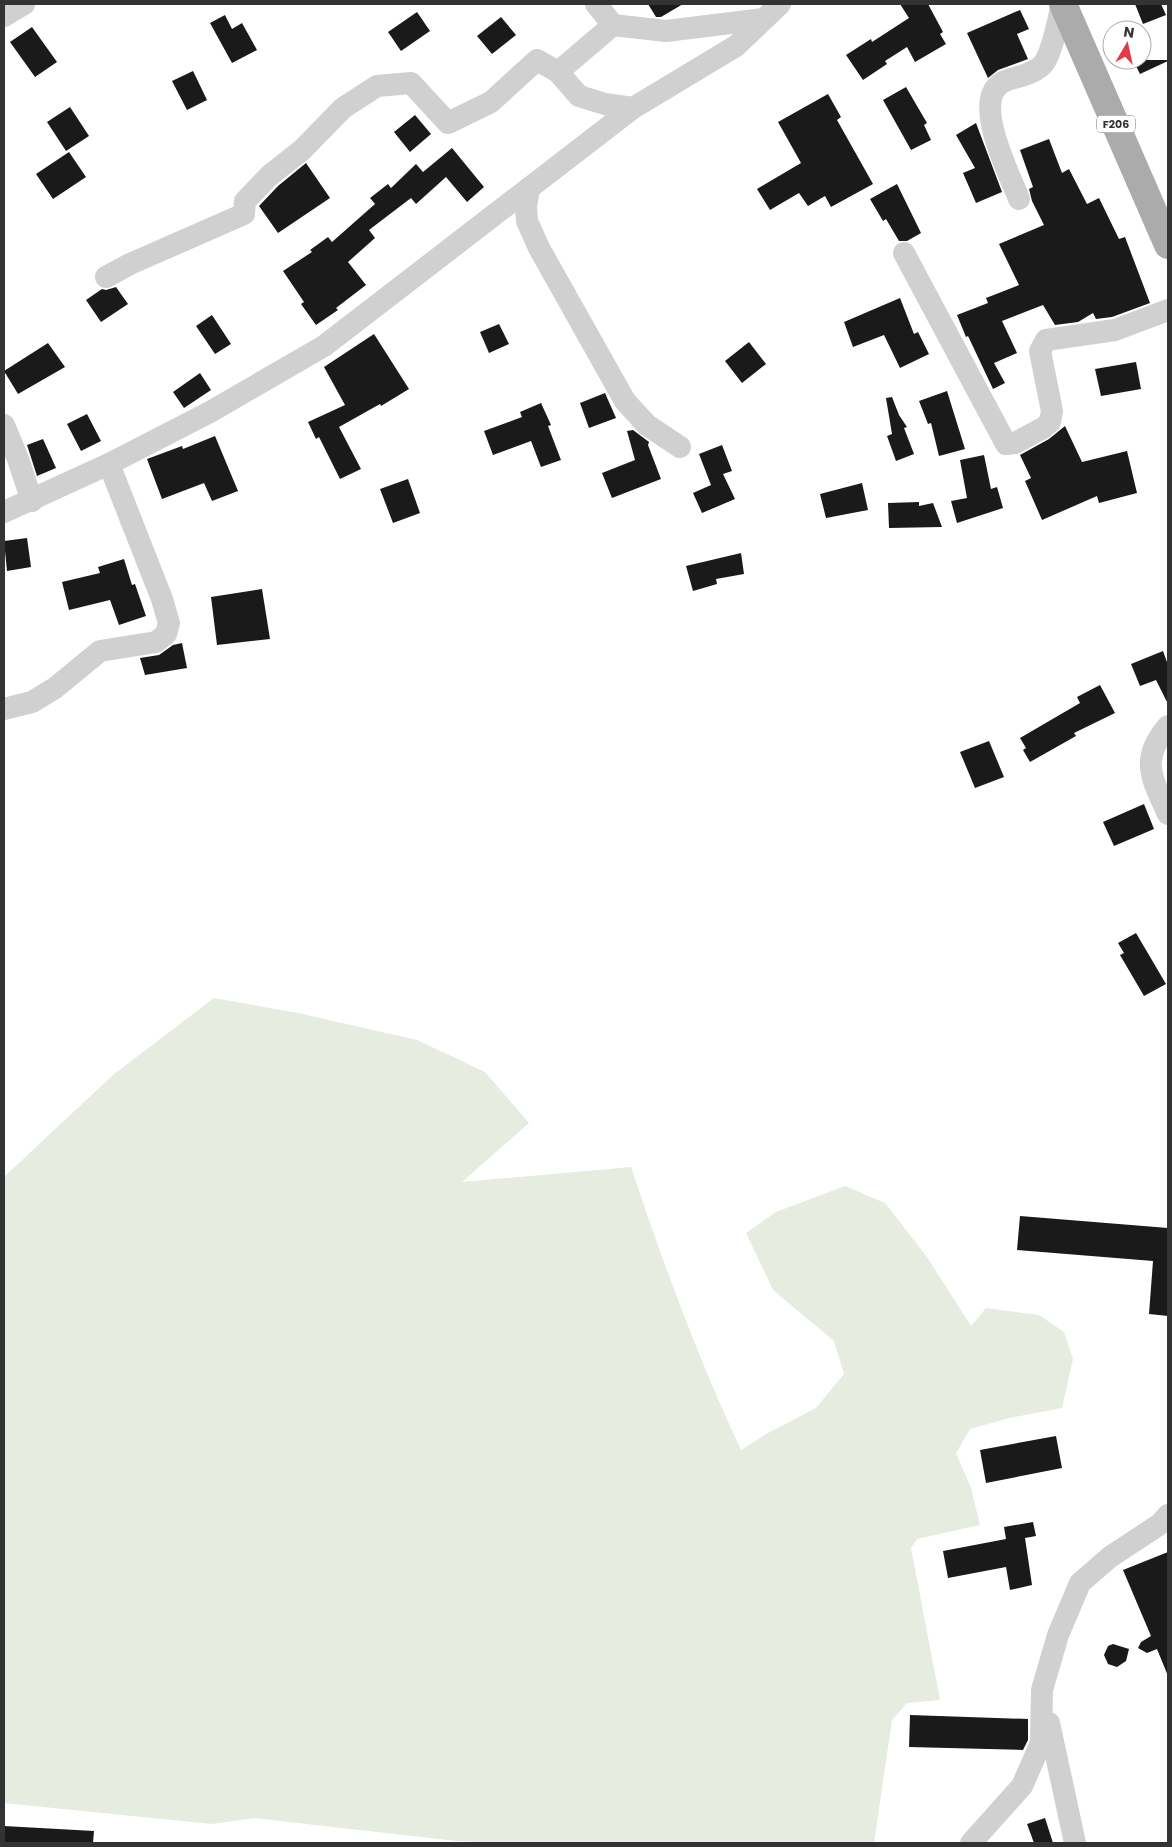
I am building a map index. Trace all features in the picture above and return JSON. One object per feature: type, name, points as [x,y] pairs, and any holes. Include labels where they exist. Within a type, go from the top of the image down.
[{"type":"main road","name":"F206","points":[[1063,4],[1168,245]]},
{"type":"street","points":[[4,16],[24,4]]},
{"type":"street","points":[[596,4],[613,25],[666,31],[772,11]]},
{"type":"street","points":[[1019,199],[992,127],[989,102],[993,89],[1002,83],[1035,71],[1044,62],[1063,4]]},
{"type":"street","points":[[4,512],[109,464],[210,412],[324,346],[634,108],[736,46],[772,11]]},
{"type":"street","points":[[558,72],[613,25]]},
{"type":"street","points":[[106,277],[244,214],[245,201],[270,176],[302,150],[343,108],[377,86],[411,83],[448,123],[491,102],[537,60],[558,72],[579,96],[605,104],[634,108]]},
{"type":"street","points":[[529,188],[526,207],[527,221],[539,248],[625,401],[647,424],[680,447]]},
{"type":"street","points":[[904,253],[1006,444],[1015,443],[1043,428],[1050,422],[1052,411],[1040,351],[1046,340],[1115,330],[1168,310]]},
{"type":"street","points":[[4,425],[32,500]]},
{"type":"street","points":[[4,709],[32,702],[55,688],[100,651],[156,642],[166,634],[170,623],[162,599],[109,464]]},
{"type":"street","points":[[1168,726],[1157,739],[1150,757],[1149,771],[1168,814]]},
{"type":"street","points":[[971,1843],[1022,1786],[1041,1743],[1042,1690],[1058,1635],[1080,1583],[1110,1557],[1160,1524],[1168,1515]]},
{"type":"street","points":[[1042,1690],[1074,1843]]},
{"type":"shaded area","points":[[214,998],[298,1013],[417,1040],[485,1072],[529,1123],[462,1182],[631,1167],[682,1310],[741,1450],[768,1433],[816,1408],[844,1374],[834,1341],[773,1290],[746,1233],[776,1212],[845,1186],[885,1203],[927,1257],[971,1326],[986,1308],[1039,1315],[1064,1332],[1073,1359],[1062,1408],[1009,1418],[970,1429],[956,1453],[971,1488],[980,1525],[917,1539],[911,1548],[940,1700],[907,1703],[892,1720],[874,1843],[504,1843],[456,1841],[254,1818],[212,1824],[4,1803],[4,1177],[113,1075]]},
{"type":"building","points":[[648,4],[683,4],[661,17],[656,17]]},
{"type":"building","points":[[900,4],[928,4],[943,32],[940,34],[946,44],[915,62],[907,47],[885,61],[887,64],[863,80],[846,55],[871,39],[872,42],[909,18]]},
{"type":"building","points":[[1135,4],[1161,4],[1166,15],[1152,20],[1141,20]]},
{"type":"building","points":[[1020,10],[1029,29],[1017,34],[1028,59],[998,70],[988,78],[967,33]]},
{"type":"building","points":[[417,12],[430,31],[401,51],[388,32]]},
{"type":"building","points":[[225,15],[232,29],[242,23],[257,50],[232,63],[210,23]]},
{"type":"building","points":[[501,17],[516,35],[492,54],[477,36]]},
{"type":"building","points":[[32,27],[57,62],[35,77],[10,42]]},
{"type":"building","points":[[1152,60],[1168,61],[1152,68]]},
{"type":"building","points":[[1138,70],[1149,70],[1140,74]]},
{"type":"building","points":[[193,71],[207,100],[187,110],[172,81]]},
{"type":"building","points":[[906,87],[927,123],[924,125],[931,140],[911,150],[883,100]]},
{"type":"building","points":[[828,94],[841,117],[837,120],[873,184],[831,207],[825,196],[808,206],[799,193],[770,210],[757,189],[801,163],[778,122]]},
{"type":"building","points":[[70,107],[89,136],[66,151],[47,122]]},
{"type":"building","points":[[415,115],[431,134],[410,152],[394,132]]},
{"type":"building","points":[[976,123],[1002,192],[976,203],[963,173],[975,168],[956,135]]},
{"type":"building","points":[[1049,139],[1062,173],[1069,169],[1087,204],[1099,198],[1119,239],[1125,237],[1150,303],[1112,317],[1096,319],[1093,313],[1078,322],[1055,325],[1043,305],[1002,321],[1017,353],[994,363],[1005,383],[993,389],[968,336],[966,337],[957,315],[988,303],[986,298],[1019,285],[999,244],[1044,225],[1032,201],[1029,189],[1033,187],[1020,150]]},
{"type":"building","points":[[452,148],[484,187],[467,202],[446,177],[416,204],[411,198],[369,230],[375,238],[348,262],[366,285],[336,308],[338,310],[316,325],[301,304],[304,302],[283,271],[312,252],[310,250],[328,237],[332,242],[375,204],[370,198],[388,184],[391,188],[416,164],[423,172]]},
{"type":"building","points":[[69,152],[86,177],[53,199],[36,174]]},
{"type":"building","points":[[306,163],[330,198],[278,233],[259,206],[278,186]]},
{"type":"building","points":[[897,184],[921,233],[907,241],[899,241],[886,219],[883,221],[870,199]]},
{"type":"building","points":[[116,287],[128,304],[101,322],[86,300],[102,289],[106,290]]},
{"type":"building","points":[[900,298],[914,334],[918,332],[929,354],[900,368],[884,335],[853,347],[844,322]]},
{"type":"building","points":[[212,315],[231,344],[215,354],[196,326]]},
{"type":"building","points":[[499,324],[509,344],[489,353],[480,332]]},
{"type":"building","points":[[374,334],[409,389],[381,406],[380,404],[339,427],[361,469],[340,479],[319,437],[316,439],[308,422],[345,405],[324,367]]},
{"type":"building","points":[[749,342],[766,364],[742,383],[725,361]]},
{"type":"building","points":[[48,343],[65,367],[18,394],[4,371]]},
{"type":"building","points":[[1136,362],[1141,389],[1101,396],[1095,369]]},
{"type":"building","points":[[200,373],[211,390],[184,408],[173,392]]},
{"type":"building","points":[[947,391],[965,449],[939,456],[931,423],[928,424],[919,401]]},
{"type":"building","points":[[605,393],[616,418],[589,428],[580,403]]},
{"type":"building","points":[[892,397],[899,415],[907,427],[904,428],[914,454],[896,461],[887,436],[892,434],[886,398]]},
{"type":"building","points":[[541,403],[551,425],[548,426],[561,460],[541,467],[531,441],[493,455],[484,431],[522,417],[520,412]]},
{"type":"building","points":[[87,414],[101,441],[81,451],[67,424]]},
{"type":"building","points":[[1065,426],[1082,462],[1127,451],[1137,493],[1099,503],[1097,496],[1042,520],[1025,481],[1031,478],[1020,455],[1049,439]]},
{"type":"building","points":[[633,430],[649,442],[648,445],[661,479],[612,498],[602,473],[635,460],[627,431]]},
{"type":"building","points":[[215,436],[238,491],[212,501],[204,483],[162,499],[147,459],[182,446],[183,449]]},
{"type":"building","points":[[43,439],[56,468],[37,476],[27,445]]},
{"type":"building","points":[[722,445],[732,471],[723,474],[735,499],[702,513],[693,493],[711,485],[699,454]]},
{"type":"building","points":[[984,455],[991,489],[997,487],[1003,508],[957,523],[951,501],[967,498],[960,460]]},
{"type":"building","points":[[408,479],[420,513],[393,523],[380,489]]},
{"type":"building","points":[[862,483],[868,510],[826,518],[820,494]]},
{"type":"building","points":[[919,502],[919,506],[933,503],[942,527],[889,528],[888,503]]},
{"type":"building","points":[[27,538],[31,567],[7,571],[4,541]]},
{"type":"building","points":[[741,553],[744,574],[716,579],[717,584],[693,591],[686,566]]},
{"type":"building","points":[[124,559],[132,585],[135,584],[146,616],[119,625],[110,600],[69,610],[62,582],[100,573],[98,567]]},
{"type":"building","points":[[262,589],[270,639],[217,645],[211,597]]},
{"type":"building","points":[[182,643],[187,668],[145,675],[140,658],[159,655],[173,645]]},
{"type":"building","points":[[1163,651],[1168,665],[1168,704],[1156,680],[1140,686],[1131,664]]},
{"type":"building","points":[[1100,685],[1115,713],[1074,733],[1076,736],[1030,762],[1023,750],[1026,748],[1020,738],[1080,703],[1077,697]]},
{"type":"building","points":[[989,741],[1004,777],[975,788],[960,752]]},
{"type":"building","points":[[1144,804],[1154,829],[1114,846],[1103,822]]},
{"type":"building","points":[[1136,933],[1166,984],[1144,996],[1120,955],[1124,953],[1118,943]]},
{"type":"building","points":[[1020,1216],[1168,1228],[1168,1316],[1149,1314],[1153,1261],[1017,1250]]},
{"type":"building","points":[[1056,1436],[1062,1468],[986,1483],[980,1450]]},
{"type":"building","points":[[1033,1522],[1036,1536],[1025,1538],[1032,1585],[1010,1590],[1006,1567],[948,1578],[943,1551],[1006,1539],[1004,1527]]},
{"type":"building","points":[[1168,1552],[1168,1676],[1157,1649],[1147,1653],[1138,1648],[1141,1642],[1151,1636],[1123,1570]]},
{"type":"building","points":[[1113,1644],[1129,1649],[1126,1661],[1117,1667],[1108,1664],[1104,1655],[1108,1646]]},
{"type":"building","points":[[910,1715],[1028,1719],[1028,1740],[1023,1750],[909,1747]]},
{"type":"building","points":[[1045,1818],[1053,1843],[1034,1843],[1027,1824]]},
{"type":"building","points":[[4,1826],[94,1831],[93,1843],[4,1843]]}]
